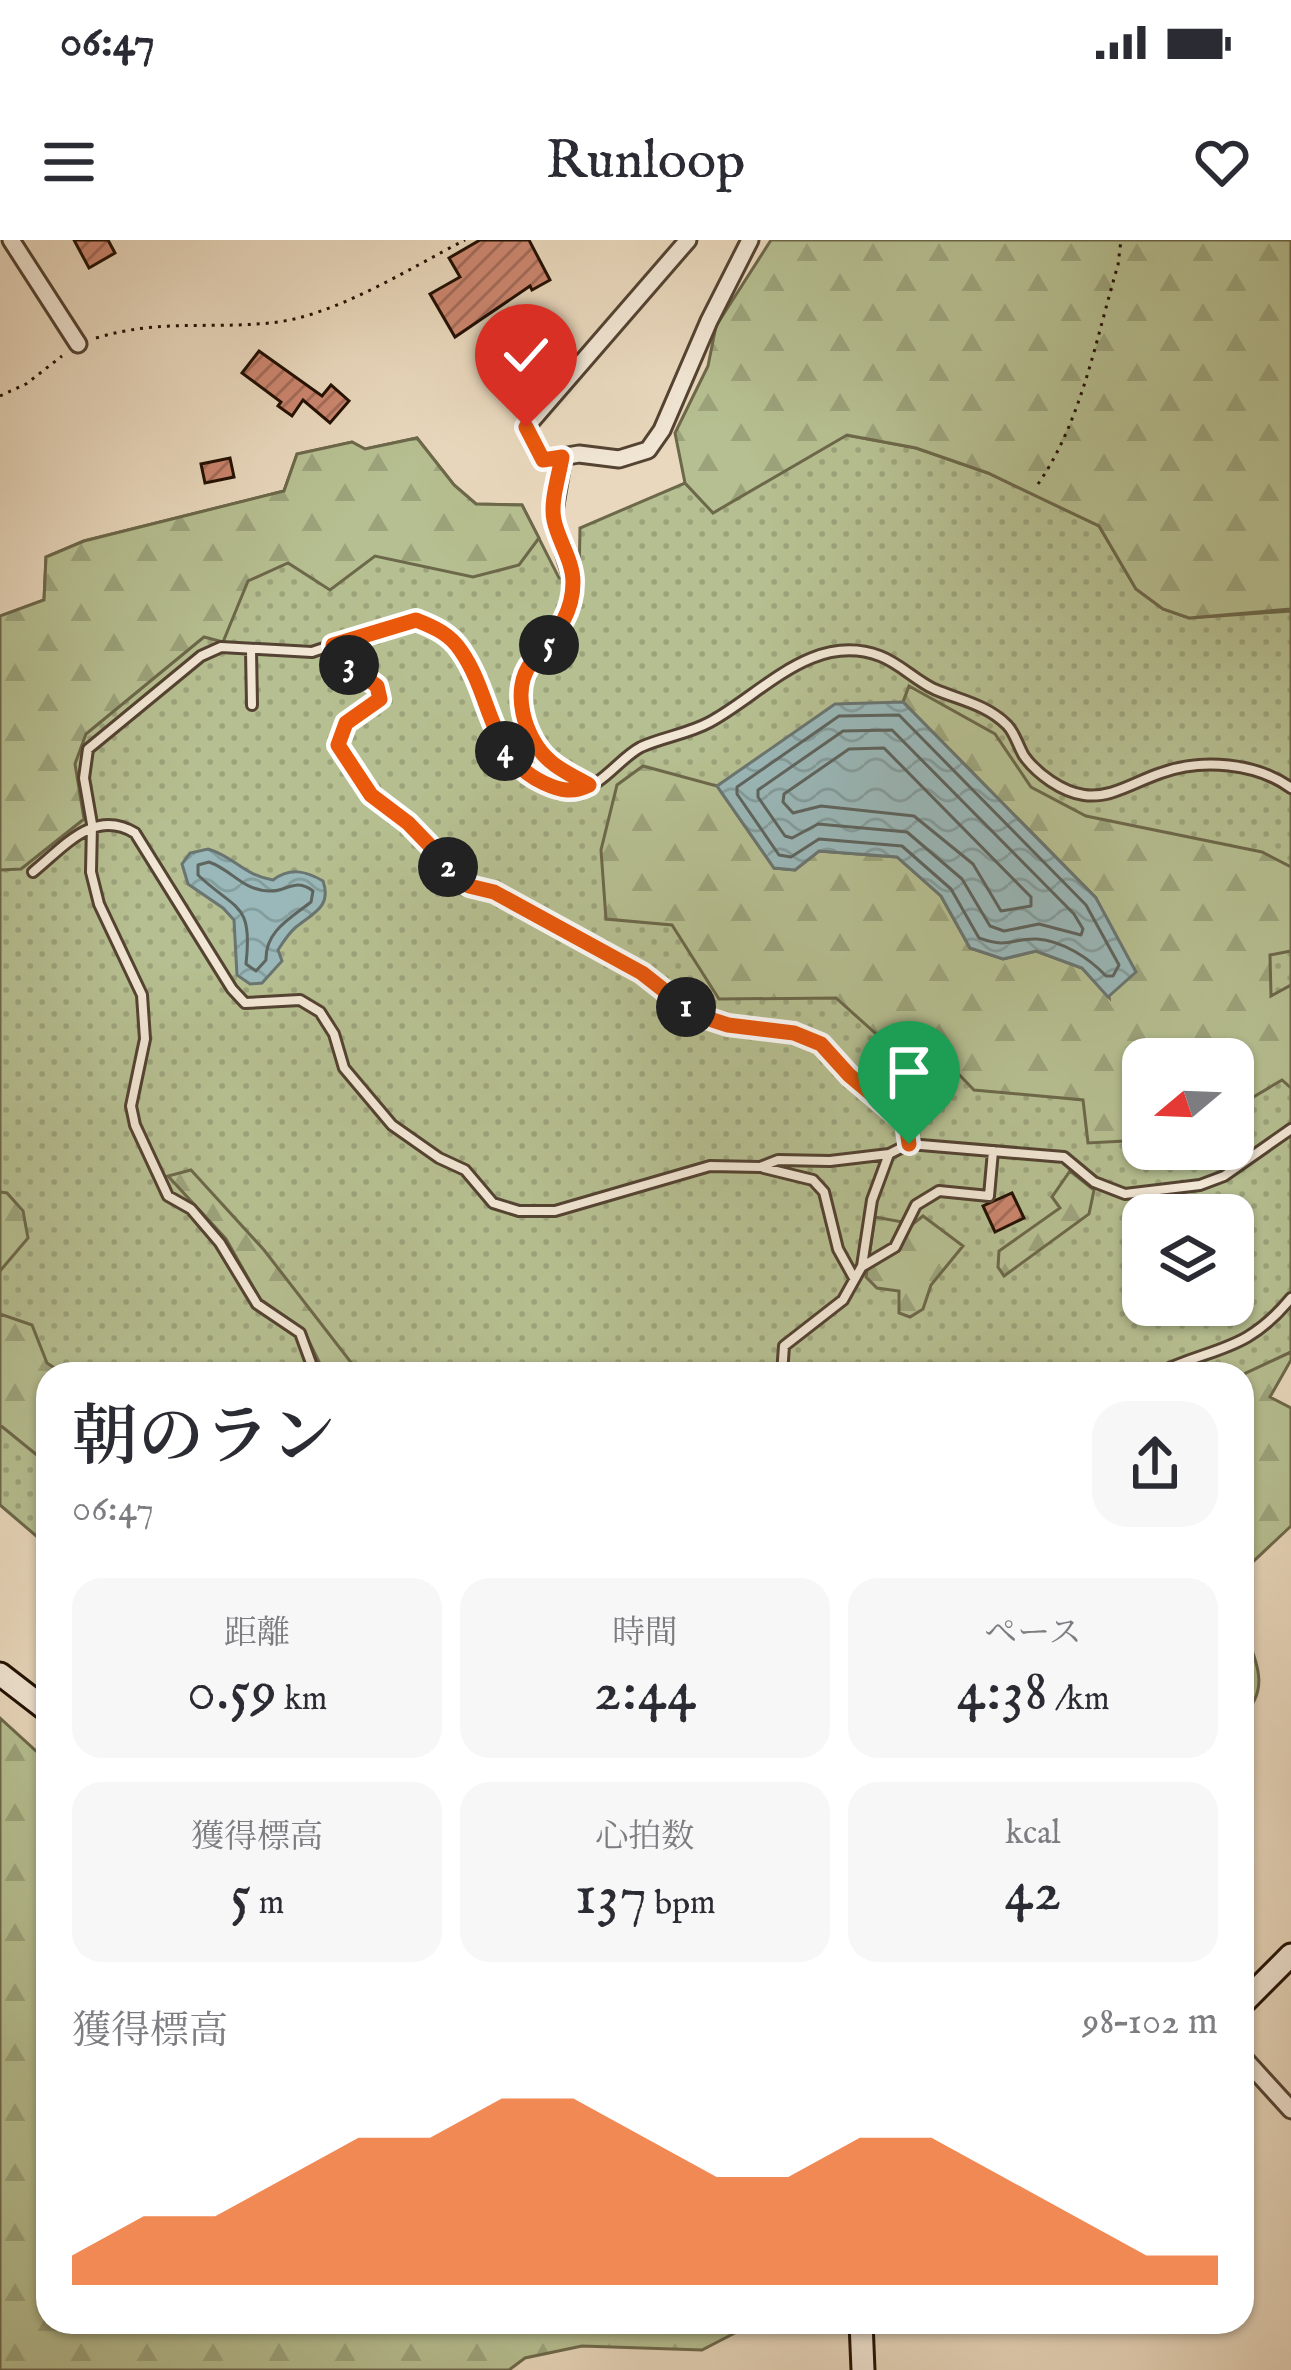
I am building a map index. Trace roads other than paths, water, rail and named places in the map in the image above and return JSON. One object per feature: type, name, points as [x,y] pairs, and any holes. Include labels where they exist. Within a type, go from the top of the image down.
[{"type":"street","points":[[10,240],[78,344]]},
{"type":"street","points":[[688,240],[526,427],[543,460],[579,454],[619,459],[648,450],[662,430],[750,240]]},
{"type":"street","points":[[562,457],[553,517],[573,580]]},
{"type":"street","points":[[0,1674],[36,1702]]},
{"type":"street","points":[[1254,1992],[1291,1955]]},
{"type":"street","points":[[1254,2069],[1291,2110]]},
{"type":"street","points":[[862,2334],[863,2370]]},
{"type":"lane","points":[[573,580],[566,616],[520,683],[522,708],[536,743],[548,760],[589,785]]},
{"type":"lane","points":[[311,1362],[300,1333],[257,1304],[220,1243],[191,1209],[168,1196],[135,1125],[131,1106],[145,1039],[142,995],[99,904],[91,872],[92,824],[84,778],[88,749],[201,656],[221,647],[312,652],[416,620],[448,636],[462,652],[501,746],[519,768],[561,790],[578,791],[639,748],[710,722],[801,662],[850,650],[881,656],[934,689],[967,699],[1008,726],[1025,758],[1039,772],[1079,795],[1118,791],[1166,770],[1232,765],[1273,775],[1291,788]]},
{"type":"lane","points":[[333,645],[337,657],[377,686],[380,699],[346,723],[338,745],[371,795],[408,823],[469,886],[494,892],[642,973],[694,1014],[728,1025],[794,1033],[821,1044],[849,1075],[906,1123],[909,1144]]},
{"type":"lane","points":[[251,650],[252,706]]},
{"type":"lane","points":[[33,872],[92,824],[120,824],[135,833],[245,1003],[300,1000],[320,1012],[334,1034],[344,1068],[392,1125],[439,1158],[466,1170],[493,1203],[519,1211],[555,1210],[710,1166],[760,1167],[813,1180],[824,1192],[838,1249],[855,1279]]},
{"type":"lane","points":[[760,1167],[778,1160],[830,1161],[889,1154],[909,1144],[1064,1157],[1094,1182],[1125,1194],[1200,1185],[1224,1176],[1291,1130]]},
{"type":"lane","points":[[862,1267],[896,1247],[916,1205],[938,1191],[989,1196],[994,1151]]},
{"type":"lane","points":[[783,1362],[784,1346],[843,1300],[862,1267],[872,1200],[889,1154]]},
{"type":"lane","points":[[1193,1362],[1255,1334],[1291,1298]]},
{"type":"water","points":[[903,702],[1096,898],[1136,972],[1108,997],[1082,968],[1036,951],[1003,959],[970,948],[941,896],[897,857],[819,851],[795,870],[774,868],[717,786],[835,704]]},
{"type":"water","points":[[208,849],[263,878],[273,880],[298,872],[323,881],[323,903],[286,938],[278,950],[282,961],[262,983],[250,984],[237,975],[234,920],[188,884],[182,864],[190,853]]}]
